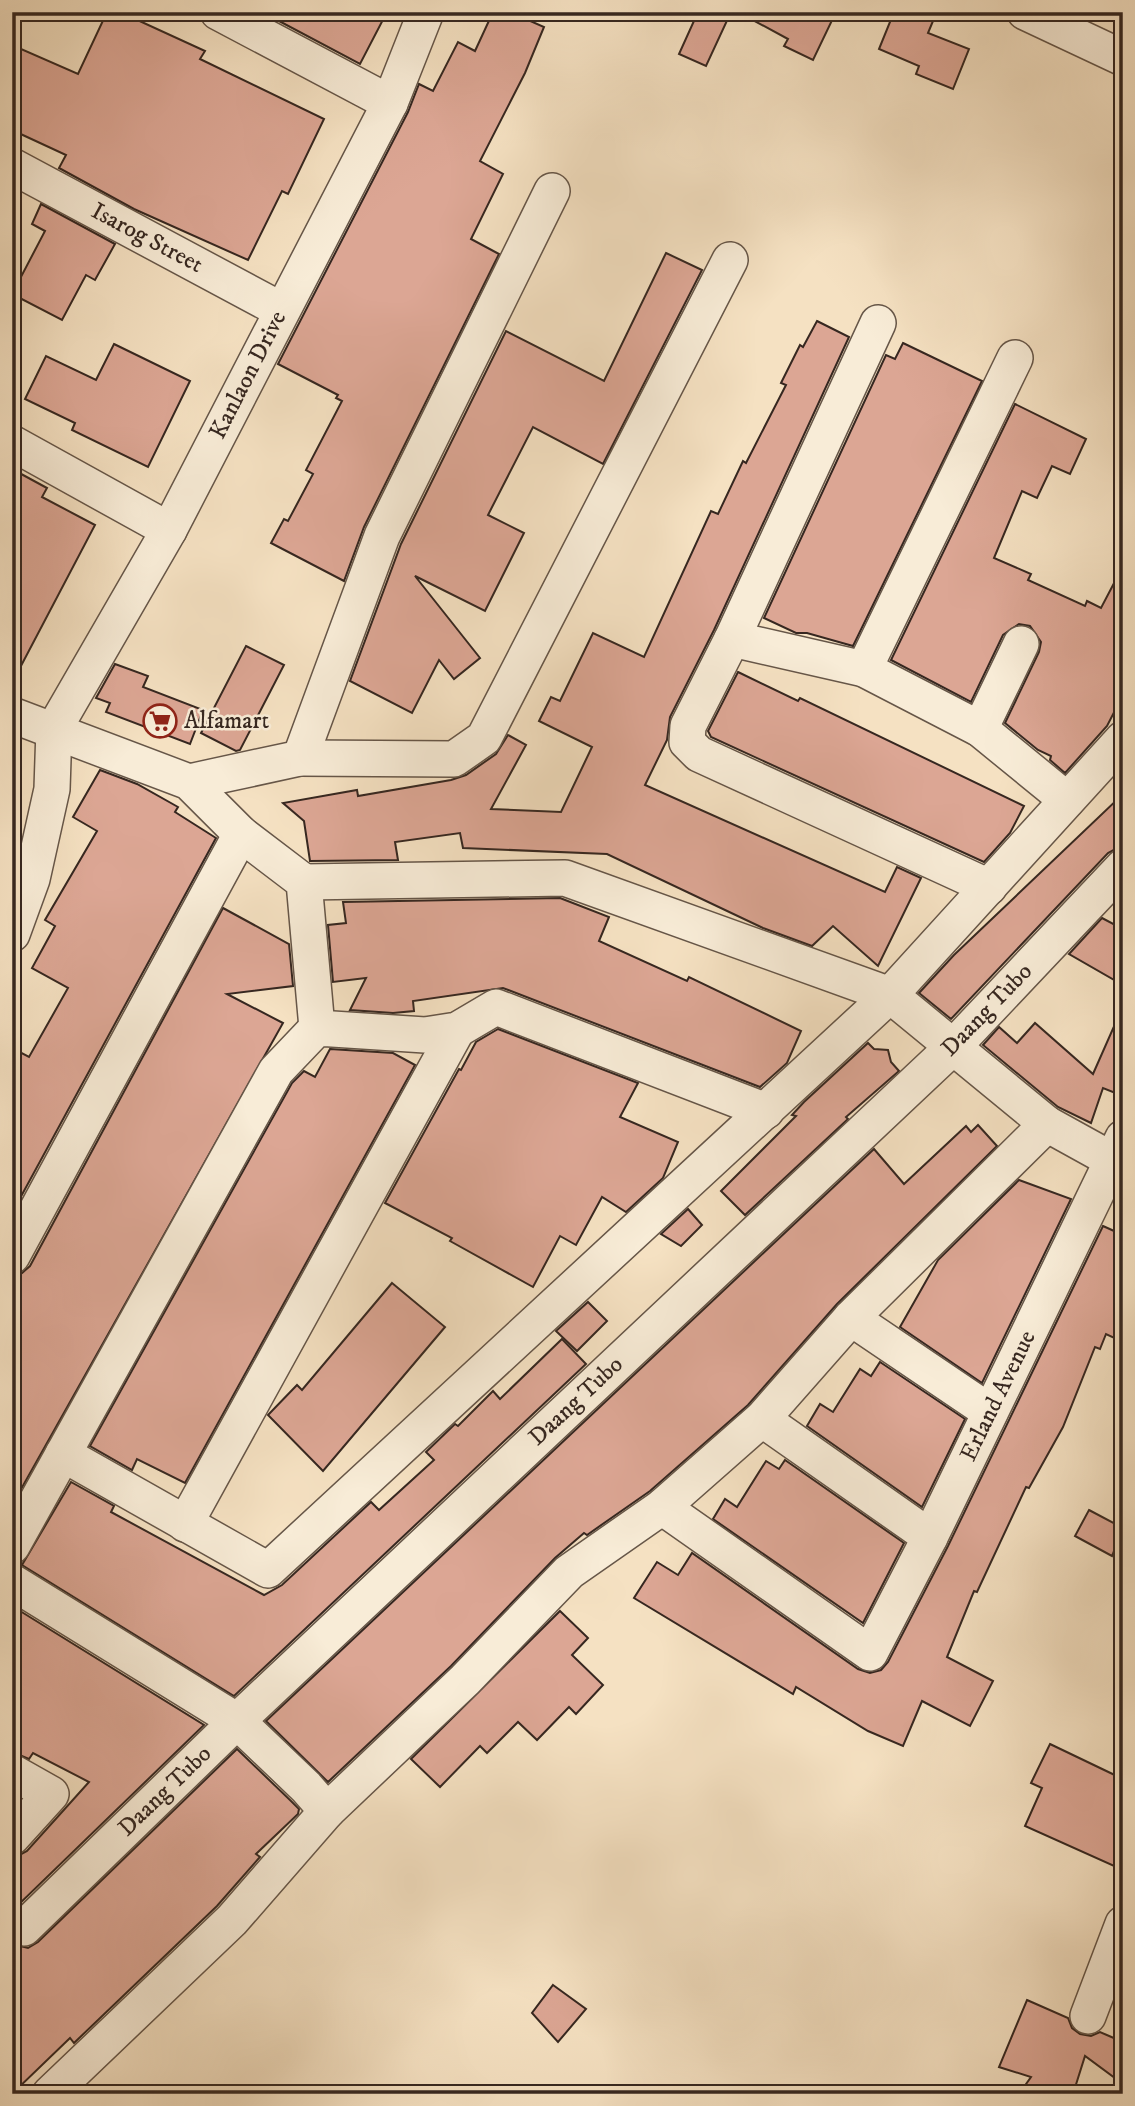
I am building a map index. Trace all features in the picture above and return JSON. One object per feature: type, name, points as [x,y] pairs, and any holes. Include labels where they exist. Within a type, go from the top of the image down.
[{"type":"street","points":[[218,12],[390,103]]},
{"type":"street","name":"Kanlaon Drive","points":[[54,729],[169,530],[390,103],[426,12]]},
{"type":"street","points":[[1026,12],[1123,58]]},
{"type":"street","name":"Isarog Street","points":[[12,166],[281,310]]},
{"type":"street","points":[[300,758],[383,536],[552,191]]},
{"type":"street","points":[[189,782],[300,758],[454,760],[484,738],[730,260]]},
{"type":"street","points":[[878,323],[732,639],[688,726],[687,742],[699,754],[989,887]]},
{"type":"street","points":[[864,669],[1015,358]]},
{"type":"street","points":[[12,443],[169,530]]},
{"type":"street","points":[[732,639],[864,669],[980,729],[1067,800]]},
{"type":"street","points":[[980,729],[1021,644]]},
{"type":"street","points":[[12,715],[189,782],[241,834],[304,882],[565,878],[890,995],[1047,1124],[1119,1155]]},
{"type":"street","points":[[12,934],[32,879],[52,789],[54,729]]},
{"type":"street","points":[[63,1454],[268,1570],[890,995],[1123,739]]},
{"type":"street","points":[[12,1256],[241,834]]},
{"type":"street","name":"Daang Tubo","points":[[23,1928],[237,1721],[953,1047],[1123,867]]},
{"type":"street","points":[[12,1546],[276,1071],[317,1028],[304,882]]},
{"type":"street","points":[[317,1028],[425,1035],[457,1030],[496,1007],[766,1111]]},
{"type":"street","points":[[185,1524],[457,1030]]},
{"type":"street","points":[[50,2094],[232,1920],[327,1811],[464,1680],[569,1572],[662,1507],[762,1419],[851,1318],[1047,1124]]},
{"type":"street","name":"Erland Avenue","points":[[662,1507],[870,1653],[1119,1155]]},
{"type":"street","points":[[851,1318],[990,1412]]},
{"type":"street","points":[[762,1419],[930,1537]]},
{"type":"street","points":[[12,1582],[237,1721],[327,1811]]},
{"type":"street","points":[[12,1772],[51,1794],[12,1837]]},
{"type":"street","points":[[1088,2016],[1123,1924]]},
{"type":"building","points":[[107,12],[120,12],[205,51],[200,59],[324,119],[288,194],[282,191],[248,260],[134,209],[59,168],[66,155],[12,130],[12,45],[78,74]]},
{"type":"building","points":[[262,12],[387,12],[360,64]]},
{"type":"building","points":[[493,12],[510,12],[544,27],[525,73],[480,161],[503,174],[471,239],[499,254],[364,527],[344,581],[271,543],[284,519],[288,521],[313,474],[306,470],[342,401],[336,398],[338,395],[278,364],[408,112],[419,84],[433,91],[458,42],[475,51]]},
{"type":"building","points":[[698,12],[731,12],[706,66],[679,54]]},
{"type":"building","points":[[738,12],[836,12],[813,60],[784,46],[788,39]]},
{"type":"building","points":[[894,12],[912,12],[933,21],[928,33],[969,49],[953,89],[916,74],[919,66],[879,49]]},
{"type":"building","points":[[41,204],[115,244],[95,280],[86,275],[62,320],[12,294],[45,231],[32,224]]},
{"type":"building","points":[[666,253],[702,270],[603,464],[533,427],[488,515],[524,533],[485,611],[415,576],[480,658],[454,679],[439,660],[412,713],[350,681],[401,544],[506,331],[604,381]]},
{"type":"building","points":[[817,321],[849,337],[714,630],[670,717],[667,740],[645,785],[885,892],[897,867],[921,878],[878,966],[833,926],[812,946],[763,928],[607,854],[463,848],[460,833],[395,842],[398,860],[310,861],[304,821],[283,803],[357,790],[358,796],[451,780],[466,775],[496,754],[508,735],[526,745],[491,809],[561,812],[592,747],[539,721],[551,697],[560,701],[593,633],[644,657],[711,511],[718,514],[743,461],[746,463],[786,385],[781,383],[800,345],[803,347]]},
{"type":"building","points":[[903,343],[982,381],[853,646],[807,633],[796,633],[764,618],[886,355],[895,359]]},
{"type":"building","points":[[114,344],[190,381],[148,467],[72,430],[75,423],[25,399],[46,356],[96,380]]},
{"type":"building","points":[[1015,404],[1086,439],[1070,474],[1052,466],[1037,498],[1022,491],[994,558],[1031,574],[1028,580],[1085,606],[1087,601],[1101,608],[1123,566],[1123,695],[1107,726],[1065,773],[1050,760],[1051,756],[1038,750],[1005,723],[1039,652],[1041,642],[1030,626],[1019,624],[1003,635],[971,702],[891,660]]},
{"type":"building","points":[[12,469],[47,488],[42,497],[95,525],[12,683]]},
{"type":"building","points":[[246,646],[284,665],[240,750],[236,751],[201,733]]},
{"type":"building","points":[[115,664],[148,676],[143,687],[203,710],[190,744],[106,712],[110,703],[96,698]]},
{"type":"building","points":[[738,672],[798,701],[800,698],[1024,806],[1010,833],[984,862],[711,737],[708,731]]},
{"type":"building","points":[[100,770],[137,784],[178,807],[175,812],[216,838],[12,1213],[12,1048],[29,1057],[68,988],[32,968],[55,926],[45,920],[97,831],[73,817]]},
{"type":"building","points":[[1123,794],[1123,845],[1108,853],[951,1019],[919,993],[954,955]]},
{"type":"building","points":[[560,898],[609,917],[599,941],[687,981],[689,977],[801,1031],[787,1063],[760,1087],[503,988],[413,1001],[414,1011],[393,1013],[350,1010],[366,978],[333,982],[328,925],[346,923],[343,902]]},
{"type":"building","points":[[223,908],[289,944],[293,986],[227,994],[283,1023],[20,1491],[12,1487],[12,1276],[22,1273],[30,1266]]},
{"type":"building","points":[[1102,918],[1123,929],[1123,985],[1069,954]]},
{"type":"building","points":[[1123,1006],[1123,1096],[1103,1088],[1091,1123],[1058,1107],[983,1045],[999,1027],[1017,1043],[1035,1023],[1093,1074]]},
{"type":"building","points":[[498,1029],[638,1083],[620,1117],[678,1142],[663,1178],[626,1212],[602,1197],[576,1245],[560,1236],[533,1287],[450,1241],[452,1238],[385,1203],[476,1042]]},
{"type":"building","points":[[868,1043],[874,1049],[888,1050],[891,1062],[899,1071],[846,1117],[848,1119],[745,1215],[721,1191],[796,1116],[792,1115],[804,1102]]},
{"type":"building","points":[[330,1049],[393,1053],[415,1065],[185,1483],[137,1459],[132,1470],[90,1446],[292,1083],[304,1071],[315,1077]]},
{"type":"building","points":[[978,1125],[997,1146],[837,1304],[748,1405],[650,1491],[587,1535],[584,1533],[555,1558],[451,1666],[328,1782],[266,1721],[874,1149],[904,1184],[966,1126],[971,1132]]},
{"type":"building","points":[[1019,1180],[1071,1199],[982,1383],[900,1327],[938,1260]]},
{"type":"building","points":[[688,1209],[702,1225],[681,1246],[661,1234]]},
{"type":"building","points":[[1103,1226],[1123,1235],[1123,1342],[1106,1334],[1100,1349],[1095,1347],[1063,1427],[1029,1488],[1026,1487],[977,1592],[974,1591],[947,1657],[993,1681],[970,1726],[922,1701],[903,1746],[868,1731],[796,1687],[793,1694],[634,1598],[657,1562],[678,1575],[692,1553],[858,1669],[870,1673],[881,1670],[888,1662],[948,1546]]},
{"type":"building","points":[[392,1283],[445,1327],[323,1471],[268,1415],[297,1385],[302,1390]]},
{"type":"building","points":[[588,1302],[607,1321],[577,1351],[556,1331]]},
{"type":"building","points":[[562,1339],[586,1364],[234,1696],[22,1565],[71,1482],[114,1506],[111,1512],[264,1595],[282,1585],[371,1502],[379,1510],[434,1460],[426,1452],[455,1424],[458,1426],[493,1391],[500,1399]]},
{"type":"building","points":[[880,1362],[965,1419],[922,1507],[807,1426],[820,1404],[833,1412],[860,1369],[871,1376]]},
{"type":"building","points":[[785,1460],[904,1543],[863,1623],[713,1519],[725,1499],[737,1507],[766,1461],[779,1469]]},
{"type":"building","points":[[1089,1510],[1123,1528],[1112,1556],[1075,1536]]},
{"type":"building","points":[[12,1606],[204,1725],[12,1911],[12,1859],[27,1851],[89,1782],[33,1753],[29,1759],[12,1752]]},
{"type":"building","points":[[560,1611],[588,1638],[572,1655],[603,1685],[576,1714],[569,1707],[537,1740],[518,1722],[487,1753],[480,1746],[440,1787],[411,1759]]},
{"type":"building","points":[[1050,1744],[1123,1779],[1123,1870],[1025,1826],[1042,1788],[1031,1783]]},
{"type":"building","points":[[237,1749],[299,1809],[298,1814],[256,1854],[260,1857],[217,1906],[74,2043],[70,2038],[12,2094],[12,1944],[28,1948],[38,1942]]},
{"type":"building","points":[[553,1985],[586,2009],[558,2042],[532,2013]]},
{"type":"building","points":[[1027,2000],[1068,2018],[1072,2028],[1080,2034],[1091,2036],[1100,2032],[1123,2042],[1123,2084],[1085,2056],[1073,2094],[1019,2094],[1031,2077],[999,2067]]},
{"type":"place","name":"Alfamart","points":[[160,721]]}]
